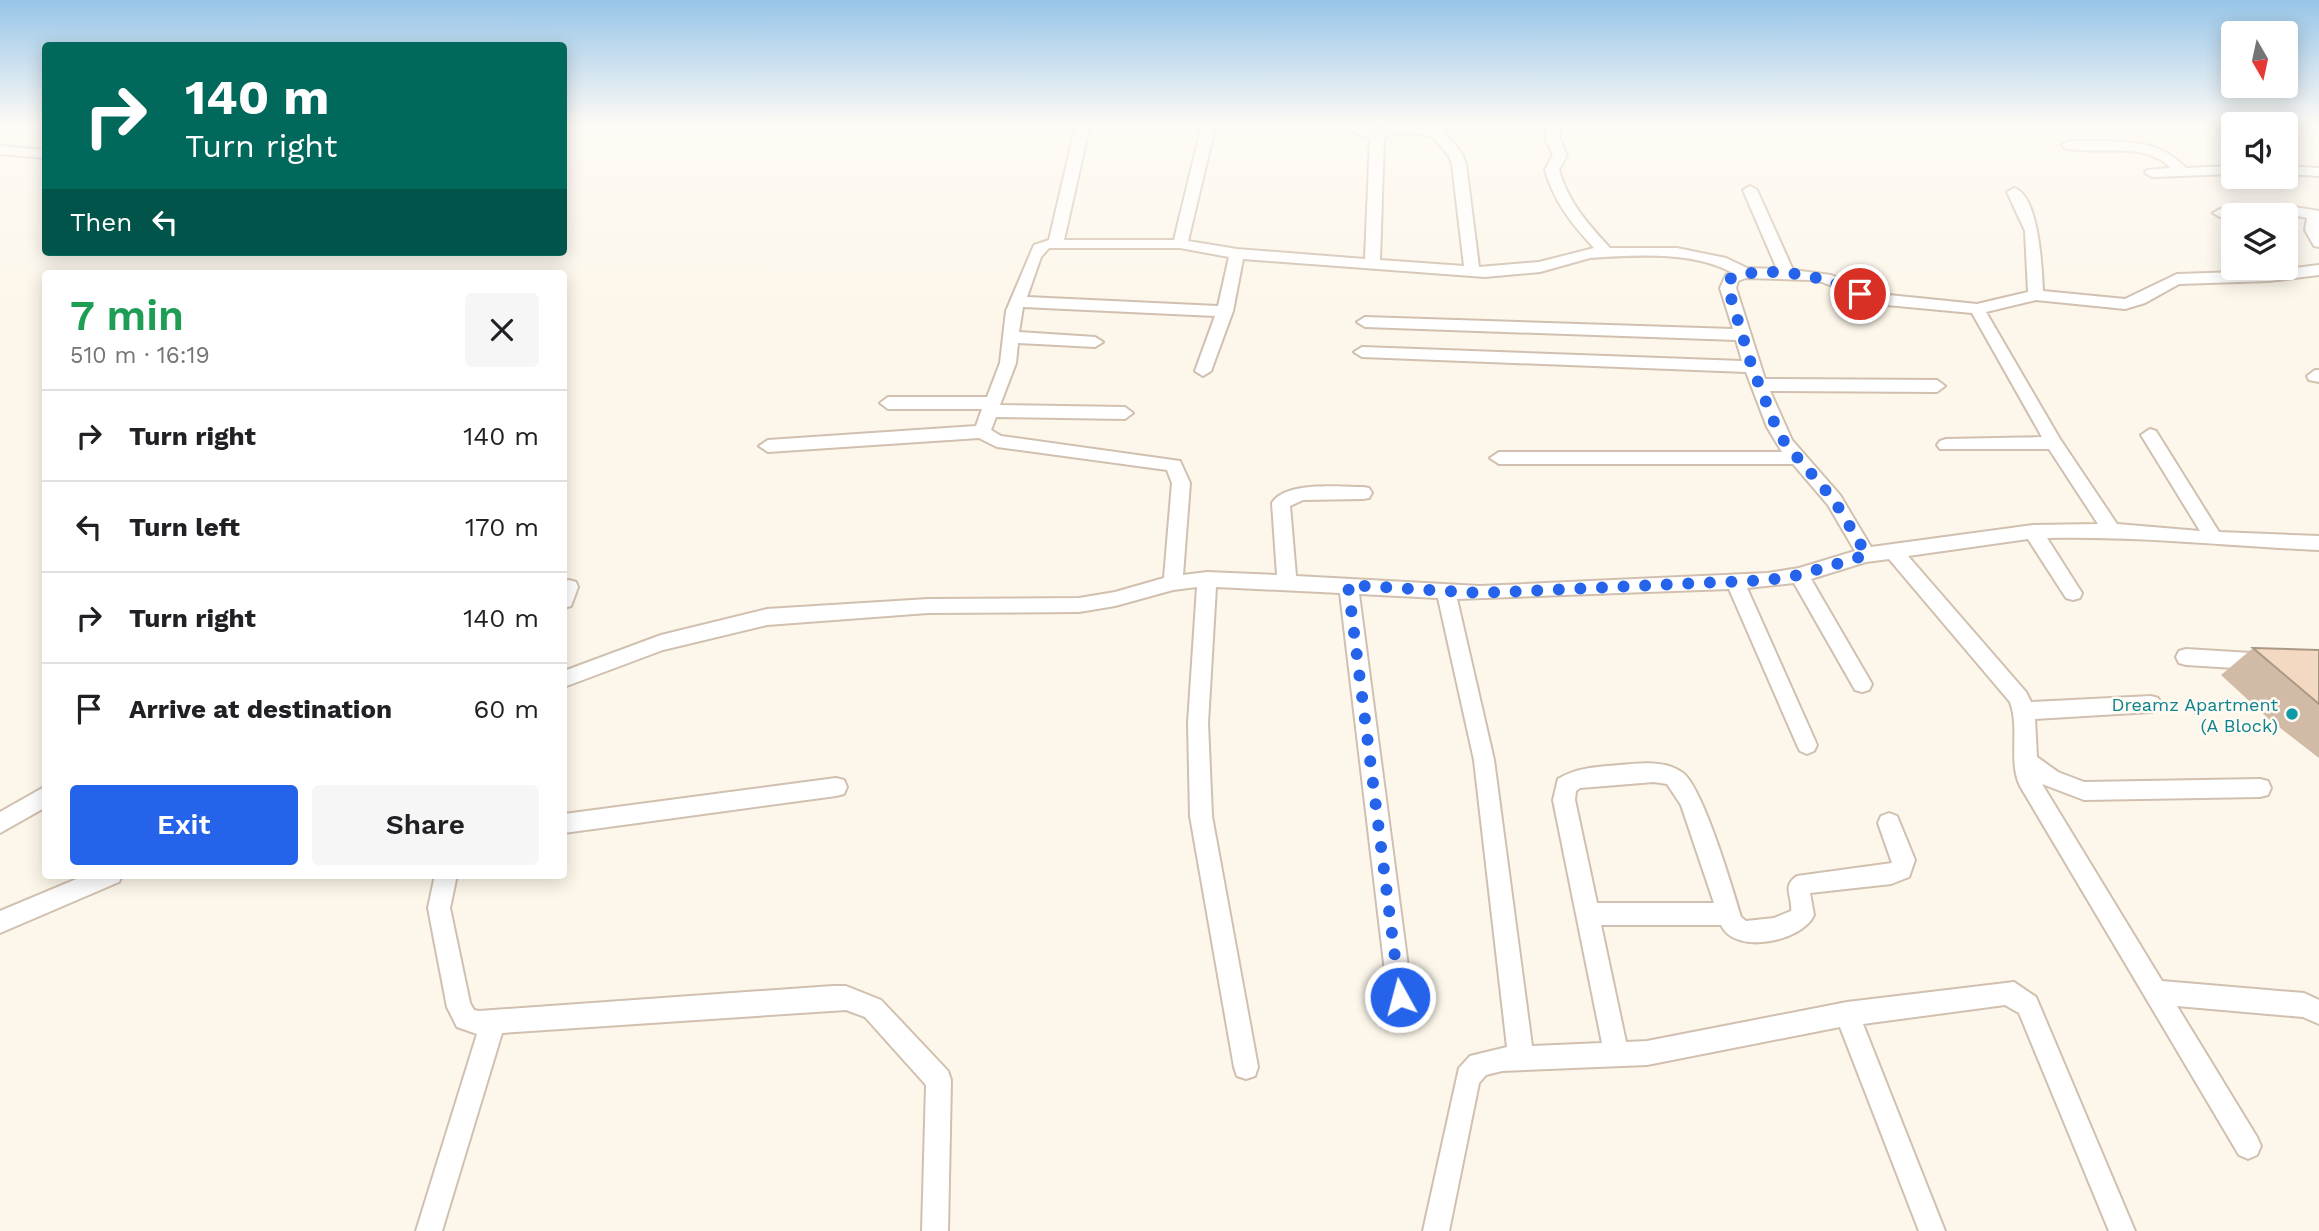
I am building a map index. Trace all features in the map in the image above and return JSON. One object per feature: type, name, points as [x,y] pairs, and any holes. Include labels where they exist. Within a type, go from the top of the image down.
[{"type":"street","points":[[1056,242],[1070,181]]},
{"type":"street","points":[[1180,244],[1195,181]]},
{"type":"street","points":[[1372,264],[1375,181]]},
{"type":"street","points":[[1461,181],[1472,271]]},
{"type":"street","points":[[1555,181],[1560,198],[1569,212],[1606,252]]},
{"type":"street","points":[[1750,190],[1787,274]]},
{"type":"street","points":[[2014,192],[2032,231],[2036,295]]},
{"type":"street","points":[[2220,213],[2298,211],[2318,216]]},
{"type":"street","points":[[2318,216],[2312,221],[2312,230],[2319,243]]},
{"type":"street","points":[[982,432],[1008,363],[1017,302],[1039,248],[1056,242],[1180,244],[1237,254],[1472,271],[1540,267],[1589,253],[1703,256],[1721,261],[1744,273]]},
{"type":"street","points":[[1203,372],[1225,311],[1237,254]]},
{"type":"street","points":[[1867,555],[1834,500],[1776,427],[1752,367],[1728,288],[1731,278],[1744,273],[1826,278],[1876,299],[1977,309],[2036,295],[2125,304],[2140,302],[2164,283],[2177,278],[2269,276],[2319,270]]},
{"type":"street","points":[[1017,302],[1225,311]]},
{"type":"street","points":[[1977,309],[2054,443],[2112,530]]},
{"type":"street","points":[[1364,321],[1743,335]]},
{"type":"street","points":[[1012,337],[1095,342]]},
{"type":"street","points":[[1362,352],[1752,367]]},
{"type":"street","points":[[1759,385],[1937,386]]},
{"type":"street","points":[[888,403],[1125,413]]},
{"type":"street","points":[[768,446],[982,432],[997,441],[1174,465],[1181,483],[1173,583]]},
{"type":"street","points":[[2150,435],[2214,539]]},
{"type":"street","points":[[1946,445],[2054,443]]},
{"type":"street","points":[[1499,458],[1798,458]]},
{"type":"street","points":[[1287,582],[1281,503],[1301,494],[1363,494]]},
{"type":"street","points":[[567,678],[661,643],[767,617],[928,606],[1079,605],[1115,599],[1173,583],[1207,579],[1446,591],[1528,592],[1735,582],[1799,575],[1867,555],[2033,532],[2112,530],[2214,539],[2319,543]]},
{"type":"street","points":[[2033,532],[2073,593]]},
{"type":"street","points":[[1894,552],[2019,698],[2028,722],[2025,760],[2027,779],[2248,1146]]},
{"type":"street","points":[[1799,575],[1862,684]]},
{"type":"street","points":[[1207,579],[1198,737],[1201,817],[1246,1067]]},
{"type":"street","points":[[1735,582],[1807,745]]},
{"type":"street","points":[[1348,585],[1400,997]]},
{"type":"street","points":[[1446,591],[1484,760],[1521,1058]]},
{"type":"street","points":[[2186,657],[2312,665],[2319,683]]},
{"type":"street","points":[[2025,711],[2151,704]]},
{"type":"street","points":[[2025,760],[2051,779],[2084,791],[2260,788]]},
{"type":"street","points":[[1616,1055],[1564,800],[1566,786],[1576,779],[1657,773],[1673,776],[1684,789],[1732,924],[1749,933],[1794,924],[1802,916],[1804,909],[1798,888],[1805,883],[1891,874],[1901,870],[1904,860],[1889,822]]},
{"type":"street","points":[[567,824],[836,787]]},
{"type":"street","points":[[0,823],[42,797]]},
{"type":"street","points":[[0,922],[102,879]]},
{"type":"street","points":[[445,879],[439,908],[458,1007],[466,1018],[480,1023],[833,998],[861,1002],[873,1008],[939,1080],[935,1231]]},
{"type":"street","points":[[1589,915],[1728,914]]},
{"type":"street","points":[[2154,992],[2304,1005],[2319,1012]]},
{"type":"street","points":[[1436,1231],[1468,1077],[1479,1065],[1502,1059],[1616,1055],[1686,1047],[1847,1014],[2005,993],[2024,999],[2122,1231]]},
{"type":"street","points":[[1847,1014],[1932,1231]]},
{"type":"street","points":[[429,1231],[493,1022]]},
{"type":"building","points":[[2253,648],[2319,650],[2319,704],[2306,693]]},
{"type":"place","name":"Dreamz Apartment (A Block)","points":[[2292,714]]},
{"type":"route","points":[[1400,997],[1348,585],[1480,593],[1768,580],[1799,575],[1867,555],[1834,500],[1785,443],[1776,427],[1752,367],[1728,288],[1731,278],[1744,273],[1809,275],[1826,278],[1860,294]]}]
